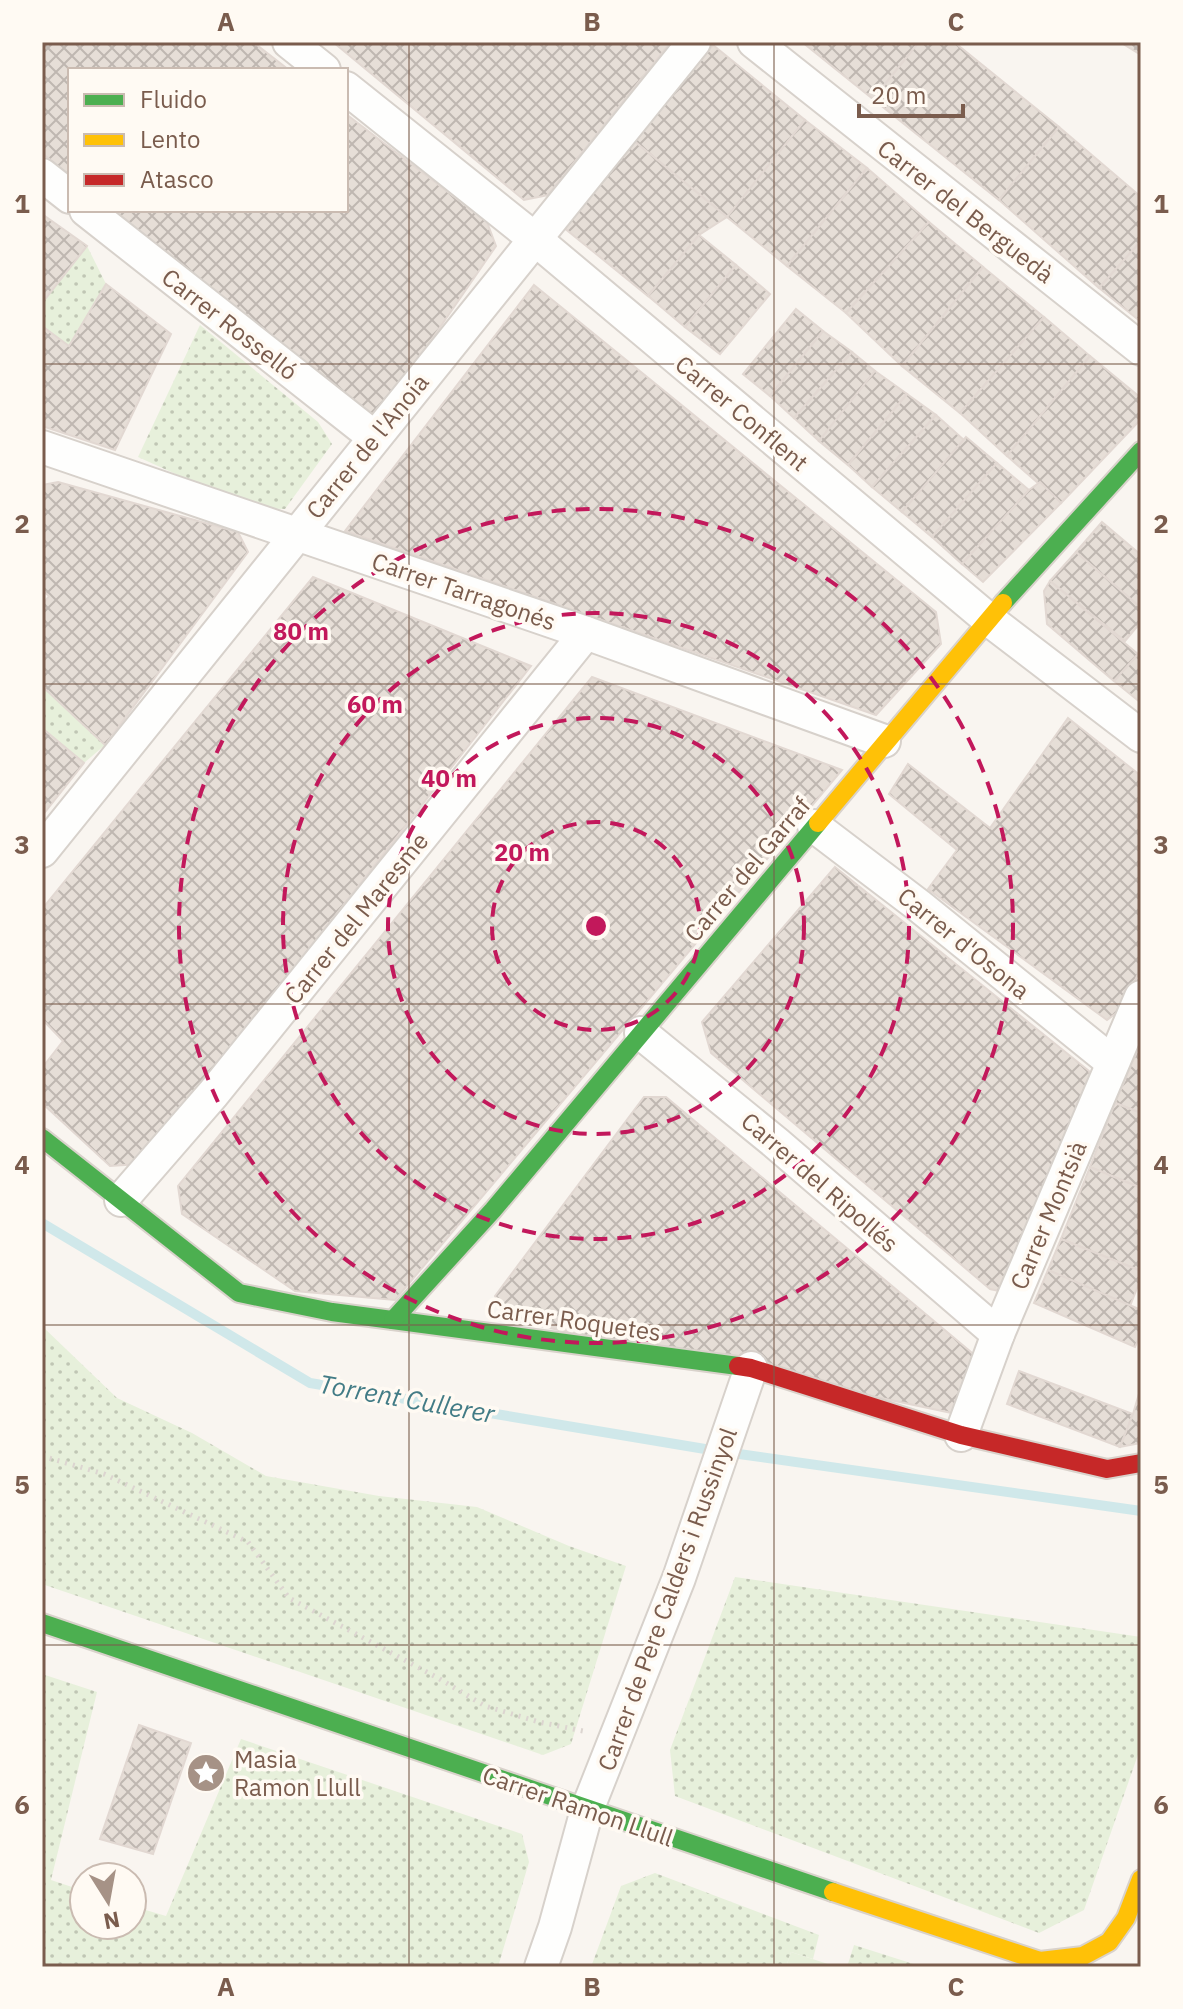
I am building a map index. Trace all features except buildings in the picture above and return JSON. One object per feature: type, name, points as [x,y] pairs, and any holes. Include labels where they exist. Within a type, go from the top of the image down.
[{"type":"street","points":[[289,42],[322,68]]},
{"type":"street","name":"Carrer de l'Anoia","points":[[42,851],[694,42]]},
{"type":"street","name":"Carrer del Berguedà","points":[[754,42],[1141,349]]},
{"type":"street","name":"Carrer Conflent","points":[[348,90],[535,239],[988,619],[1141,736]]},
{"type":"street","points":[[42,175],[68,195]]},
{"type":"street","name":"Carrer Rosselló","points":[[89,212],[374,437]]},
{"type":"street","name":"Carrer Tarragonés","points":[[42,447],[586,633],[884,741]]},
{"type":"street","name":"Carrer del Garraf","points":[[393,1320],[493,1210],[988,619],[1141,451]]},
{"type":"street","name":"Carrer del Maresme","points":[[121,1200],[213,1094],[586,633]]},
{"type":"street","name":"Carrer d'Osona","points":[[814,826],[918,905],[1112,1062]]},
{"type":"street","name":"Carrer Montsià","points":[[961,1435],[998,1334],[1141,997]]},
{"type":"street","name":"Carrer del Ripollés","points":[[641,1033],[776,1143],[998,1334]]},
{"type":"street","name":"Carrer Roquetes","points":[[42,1138],[239,1293],[393,1320],[751,1368],[961,1435],[1107,1469],[1141,1463]]},
{"type":"street","name":"Carrer de Pere Calders i Russinyol","points":[[541,1967],[587,1810],[679,1578],[751,1368]]},
{"type":"street","name":"Carrer Ramon Llull","points":[[42,1623],[1040,1961],[1100,1962]]},
{"type":"street","points":[[1100,1962],[1125,1924],[1141,1879]]},
{"type":"path","points":[[42,1456],[104,1474],[248,1542],[289,1598],[485,1706],[539,1722],[616,1738]]},
{"type":"green space","points":[[87,246],[106,284],[69,346],[42,326],[42,303]]},
{"type":"green space","points":[[200,325],[318,422],[332,444],[285,509],[251,508],[138,457]]},
{"type":"green space","points":[[42,686],[105,745],[84,763],[42,728]]},
{"type":"green space","points":[[42,1326],[117,1398],[192,1433],[266,1476],[379,1496],[477,1507],[626,1566],[571,1744],[543,1755],[42,1584]]},
{"type":"green space","points":[[735,1577],[1141,1637],[1141,1746],[1084,1910],[1039,1933],[675,1796],[670,1750]]},
{"type":"green space","points":[[42,1674],[97,1692],[51,1880],[68,1886],[68,1941],[148,1941],[148,1911],[166,1916],[241,1739],[522,1834],[529,1862],[498,1967],[42,1967]]},
{"type":"green space","points":[[655,1873],[819,1935],[813,1959],[791,1952],[786,1967],[591,1967],[621,1886]]},
{"type":"green space","points":[[854,1945],[923,1967],[847,1967]]},
{"type":"green space","points":[[791,1952],[837,1967],[786,1967]]},
{"type":"waterway","name":"Torrent Cullerer","points":[[42,1223],[310,1383],[717,1451]]},
{"type":"waterway","name":"Torrent Cullerer","points":[[732,1453],[1141,1511]]},
{"type":"traffic: fast","points":[[1003,603],[1141,451]]},
{"type":"traffic: fast","points":[[393,1320],[493,1210],[818,823]]},
{"type":"traffic: fast","points":[[42,1138],[239,1293],[332,1312],[738,1366]]},
{"type":"traffic: fast","points":[[42,1623],[833,1892]]},
{"type":"traffic: slow","points":[[818,823],[1003,603]]},
{"type":"traffic: slow","points":[[833,1892],[1040,1961],[1083,1956],[1109,1942],[1126,1918],[1141,1879]]},
{"type":"traffic: jam","points":[[738,1366],[961,1435],[1107,1469],[1141,1463]]},
{"type":"place","name":"Masia Ramon Llull","points":[[206,1773]]}]
